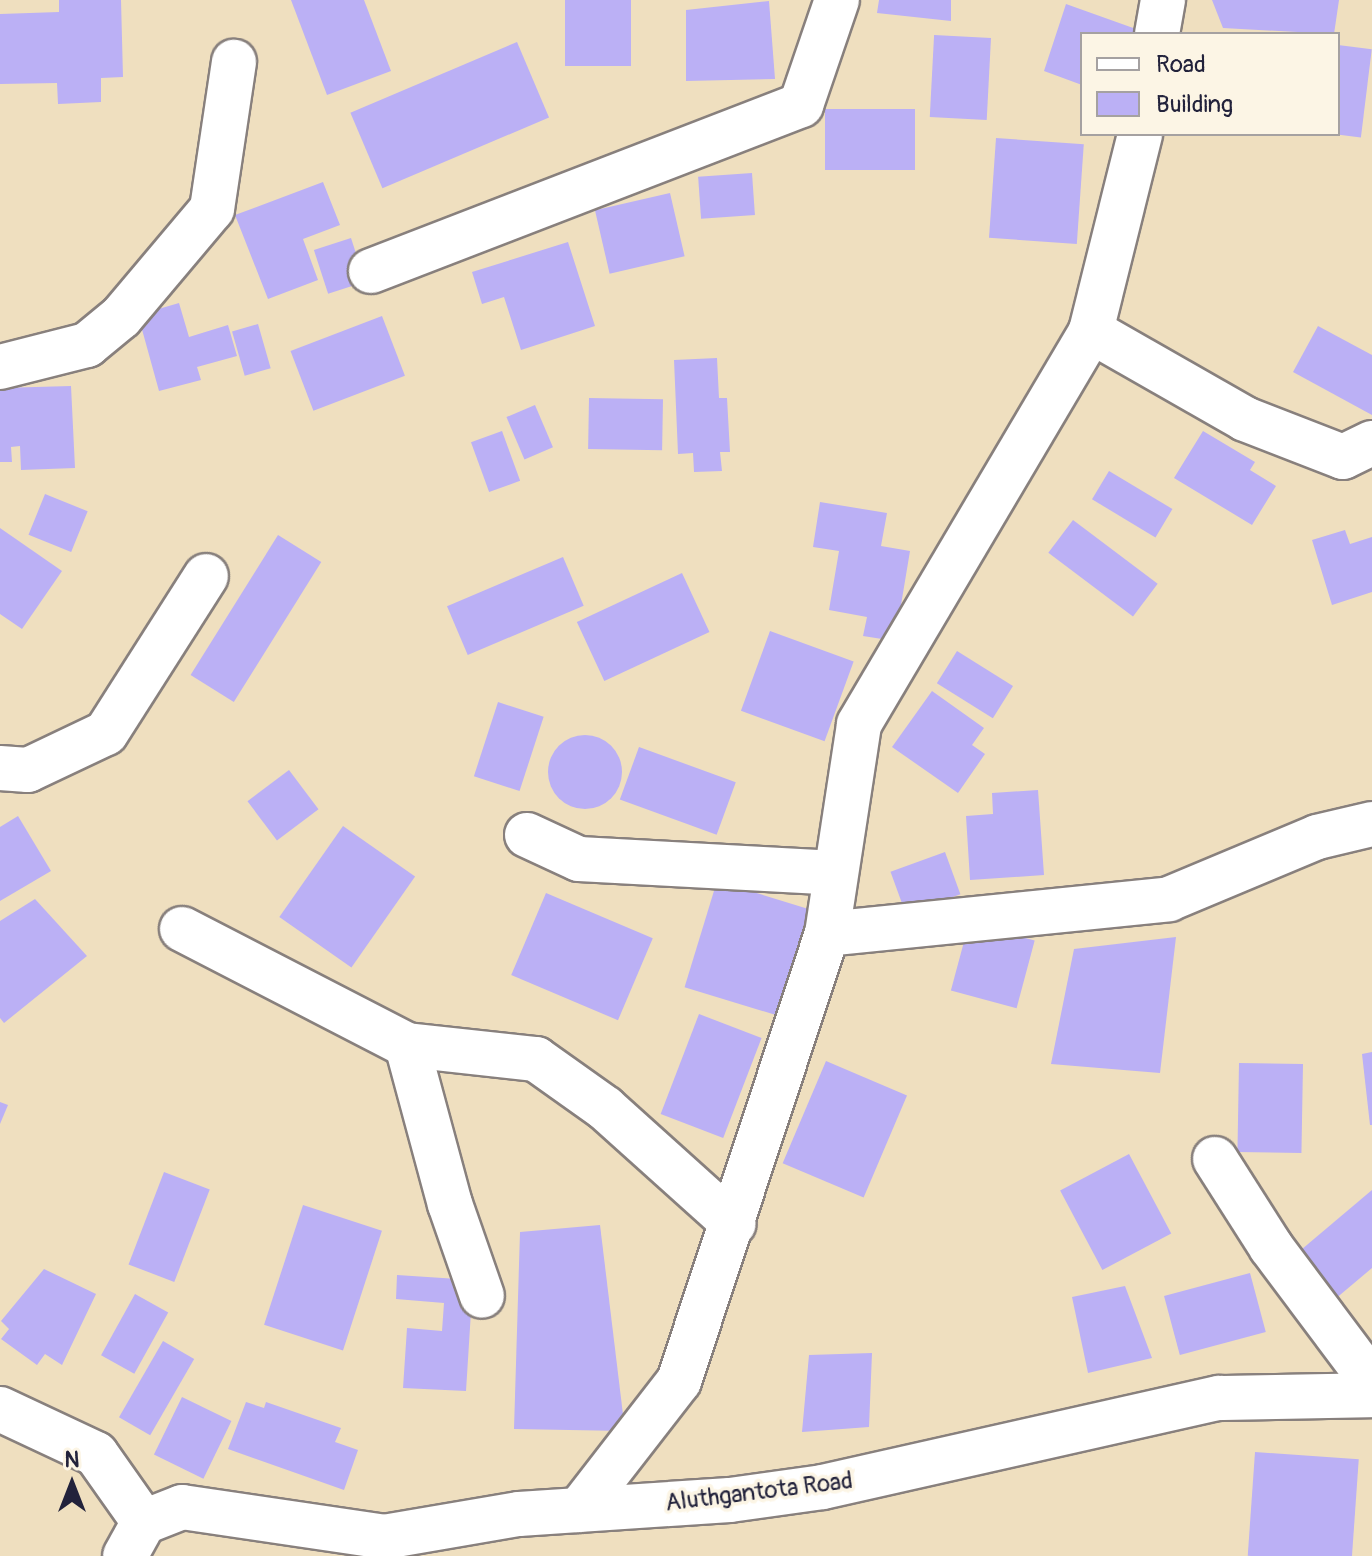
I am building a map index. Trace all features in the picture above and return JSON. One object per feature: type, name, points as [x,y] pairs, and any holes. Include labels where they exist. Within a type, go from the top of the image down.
[{"type":"street","points":[[371,271],[801,105],[837,0]]},
{"type":"street","points":[[1157,32],[1163,0]]},
{"type":"street","points":[[0,367],[87,345],[121,317],[212,209],[234,62]]},
{"type":"street","points":[[579,1510],[679,1381],[734,1224],[827,934],[859,724],[1091,331],[1140,136]]},
{"type":"street","points":[[1091,331],[1245,419],[1343,457],[1372,443]]},
{"type":"street","points":[[0,768],[28,770],[106,733],[206,576]]},
{"type":"street","points":[[827,934],[1169,899],[1317,837],[1372,824]]},
{"type":"street","points":[[527,835],[579,859],[836,873]]},
{"type":"street","points":[[182,929],[407,1045],[536,1059],[605,1108],[734,1224]]},
{"type":"street","points":[[407,1045],[450,1204],[482,1296]]},
{"type":"street","points":[[1215,1159],[1271,1247],[1372,1382]]},
{"type":"street","name":"Aluthgantota Road","points":[[135,1539],[182,1507],[384,1537],[519,1514],[730,1500],[823,1487],[1219,1398],[1372,1395]]},
{"type":"street","points":[[0,1409],[96,1454],[135,1539]]},
{"type":"building","points":[[59,0],[121,0],[123,77],[101,78],[101,102],[58,104],[57,83],[0,84],[0,14],[59,12]]},
{"type":"building","points":[[291,0],[364,0],[391,71],[327,95]]},
{"type":"building","points":[[565,0],[631,0],[631,66],[565,66]]},
{"type":"building","points":[[879,0],[951,0],[951,21],[877,13]]},
{"type":"building","points":[[1212,0],[1339,0],[1334,32],[1223,28]]},
{"type":"building","points":[[769,1],[775,79],[686,81],[686,10]]},
{"type":"building","points":[[1066,4],[1136,29],[1135,32],[1080,32],[1080,84],[1044,71]]},
{"type":"building","points":[[934,35],[991,38],[987,120],[930,117]]},
{"type":"building","points":[[517,42],[549,117],[382,188],[350,113]]},
{"type":"building","points":[[1340,45],[1372,49],[1361,137],[1340,135]]},
{"type":"building","points":[[825,109],[915,109],[915,170],[825,170]]},
{"type":"building","points":[[996,138],[1084,144],[1077,244],[989,238]]},
{"type":"building","points":[[752,173],[755,215],[701,219],[698,177]]},
{"type":"building","points":[[323,182],[340,225],[303,239],[318,280],[268,299],[235,215]]},
{"type":"building","points":[[670,193],[685,256],[610,274],[595,210]]},
{"type":"building","points":[[351,238],[365,282],[328,294],[314,250]]},
{"type":"building","points":[[568,242],[595,326],[521,350],[504,297],[482,304],[472,272]]},
{"type":"building","points":[[179,303],[189,337],[228,325],[237,356],[197,367],[201,380],[159,391],[138,315]]},
{"type":"building","points":[[382,316],[405,376],[313,411],[291,351]]},
{"type":"building","points":[[258,324],[271,368],[245,376],[232,331]]},
{"type":"building","points":[[1318,326],[1372,355],[1372,415],[1293,372]]},
{"type":"building","points":[[717,358],[719,398],[727,398],[730,452],[720,452],[722,471],[694,472],[693,453],[678,454],[674,360]]},
{"type":"building","points":[[71,386],[75,468],[21,470],[20,446],[11,447],[12,462],[0,462],[0,388]]},
{"type":"building","points":[[589,398],[663,399],[662,450],[588,449]]},
{"type":"building","points":[[535,405],[553,447],[524,459],[506,417]]},
{"type":"building","points":[[502,431],[520,481],[489,492],[471,442]]},
{"type":"building","points":[[1203,431],[1255,462],[1250,470],[1276,486],[1252,525],[1174,478]]},
{"type":"building","points":[[1109,471],[1172,509],[1155,537],[1092,499]]},
{"type":"building","points":[[45,494],[88,511],[71,552],[29,535]]},
{"type":"building","points":[[820,502],[887,513],[881,546],[910,551],[895,641],[863,636],[867,617],[829,610],[839,551],[813,547]]},
{"type":"building","points":[[1073,520],[1158,584],[1133,617],[1048,553]]},
{"type":"building","points":[[0,528],[62,571],[22,629],[0,614]]},
{"type":"building","points":[[1345,530],[1350,544],[1372,537],[1372,592],[1332,605],[1312,540]]},
{"type":"building","points":[[278,535],[321,562],[234,702],[191,675]]},
{"type":"building","points":[[563,557],[584,606],[468,655],[447,606]]},
{"type":"building","points":[[682,573],[709,632],[604,681],[577,622]]},
{"type":"building","points":[[770,631],[854,661],[825,741],[741,711]]},
{"type":"building","points":[[957,651],[1013,686],[993,718],[937,683]]},
{"type":"building","points":[[932,691],[984,728],[972,745],[985,754],[958,793],[892,747]]},
{"type":"building","points":[[498,702],[544,717],[520,791],[474,776]]},
{"type":"building","points":[[585,735],[599,738],[611,746],[619,758],[622,772],[619,786],[611,798],[599,806],[585,809],[571,806],[559,798],[551,786],[548,772],[551,758],[559,746],[571,738]]},
{"type":"building","points":[[639,747],[736,782],[717,835],[620,800]]},
{"type":"building","points":[[289,770],[318,809],[277,840],[247,801]]},
{"type":"building","points":[[1038,790],[1044,875],[970,880],[966,816],[993,814],[992,793]]},
{"type":"building","points":[[18,816],[51,871],[0,901],[0,827]]},
{"type":"building","points":[[343,826],[415,876],[351,967],[279,917]]},
{"type":"building","points":[[945,852],[960,894],[906,914],[890,872]]},
{"type":"building","points":[[717,881],[812,910],[779,1016],[685,987]]},
{"type":"building","points":[[546,893],[653,938],[618,1020],[511,975]]},
{"type":"building","points":[[35,899],[87,956],[4,1023],[0,1018],[0,921]]},
{"type":"building","points":[[969,923],[1035,941],[1017,1008],[951,991]]},
{"type":"building","points":[[1176,937],[1160,1073],[1051,1064],[1074,949]]},
{"type":"building","points":[[699,1014],[762,1038],[723,1138],[661,1114]]},
{"type":"building","points":[[1372,1052],[1372,1125],[1370,1125],[1362,1054]]},
{"type":"building","points":[[826,1061],[907,1095],[864,1198],[783,1163]]},
{"type":"building","points":[[1239,1063],[1303,1064],[1301,1153],[1237,1152]]},
{"type":"building","points":[[0,1102],[8,1105],[0,1124]]},
{"type":"building","points":[[1129,1154],[1171,1233],[1102,1270],[1060,1191]]},
{"type":"building","points":[[164,1172],[210,1190],[174,1282],[129,1264]]},
{"type":"building","points":[[1372,1190],[1372,1268],[1334,1300],[1295,1255]]},
{"type":"building","points":[[303,1205],[382,1231],[343,1350],[264,1325]]},
{"type":"building","points":[[600,1225],[625,1431],[514,1429],[520,1232]]},
{"type":"building","points":[[44,1269],[96,1294],[62,1365],[45,1354],[37,1365],[1,1339],[9,1329],[1,1321]]},
{"type":"building","points":[[1250,1273],[1266,1332],[1180,1355],[1164,1296]]},
{"type":"building","points":[[397,1275],[473,1280],[466,1391],[403,1388],[407,1328],[442,1331],[444,1303],[396,1299]]},
{"type":"building","points":[[1125,1286],[1152,1358],[1088,1373],[1072,1297]]},
{"type":"building","points":[[135,1294],[168,1312],[134,1374],[101,1355]]},
{"type":"building","points":[[163,1341],[194,1359],[150,1435],[119,1417]]},
{"type":"building","points":[[872,1353],[869,1427],[802,1432],[809,1355]]},
{"type":"building","points":[[182,1397],[231,1421],[203,1479],[154,1455]]},
{"type":"building","points":[[246,1402],[264,1408],[266,1402],[341,1428],[335,1442],[358,1450],[344,1490],[228,1449]]},
{"type":"building","points":[[1255,1452],[1359,1459],[1352,1556],[1248,1556]]}]
